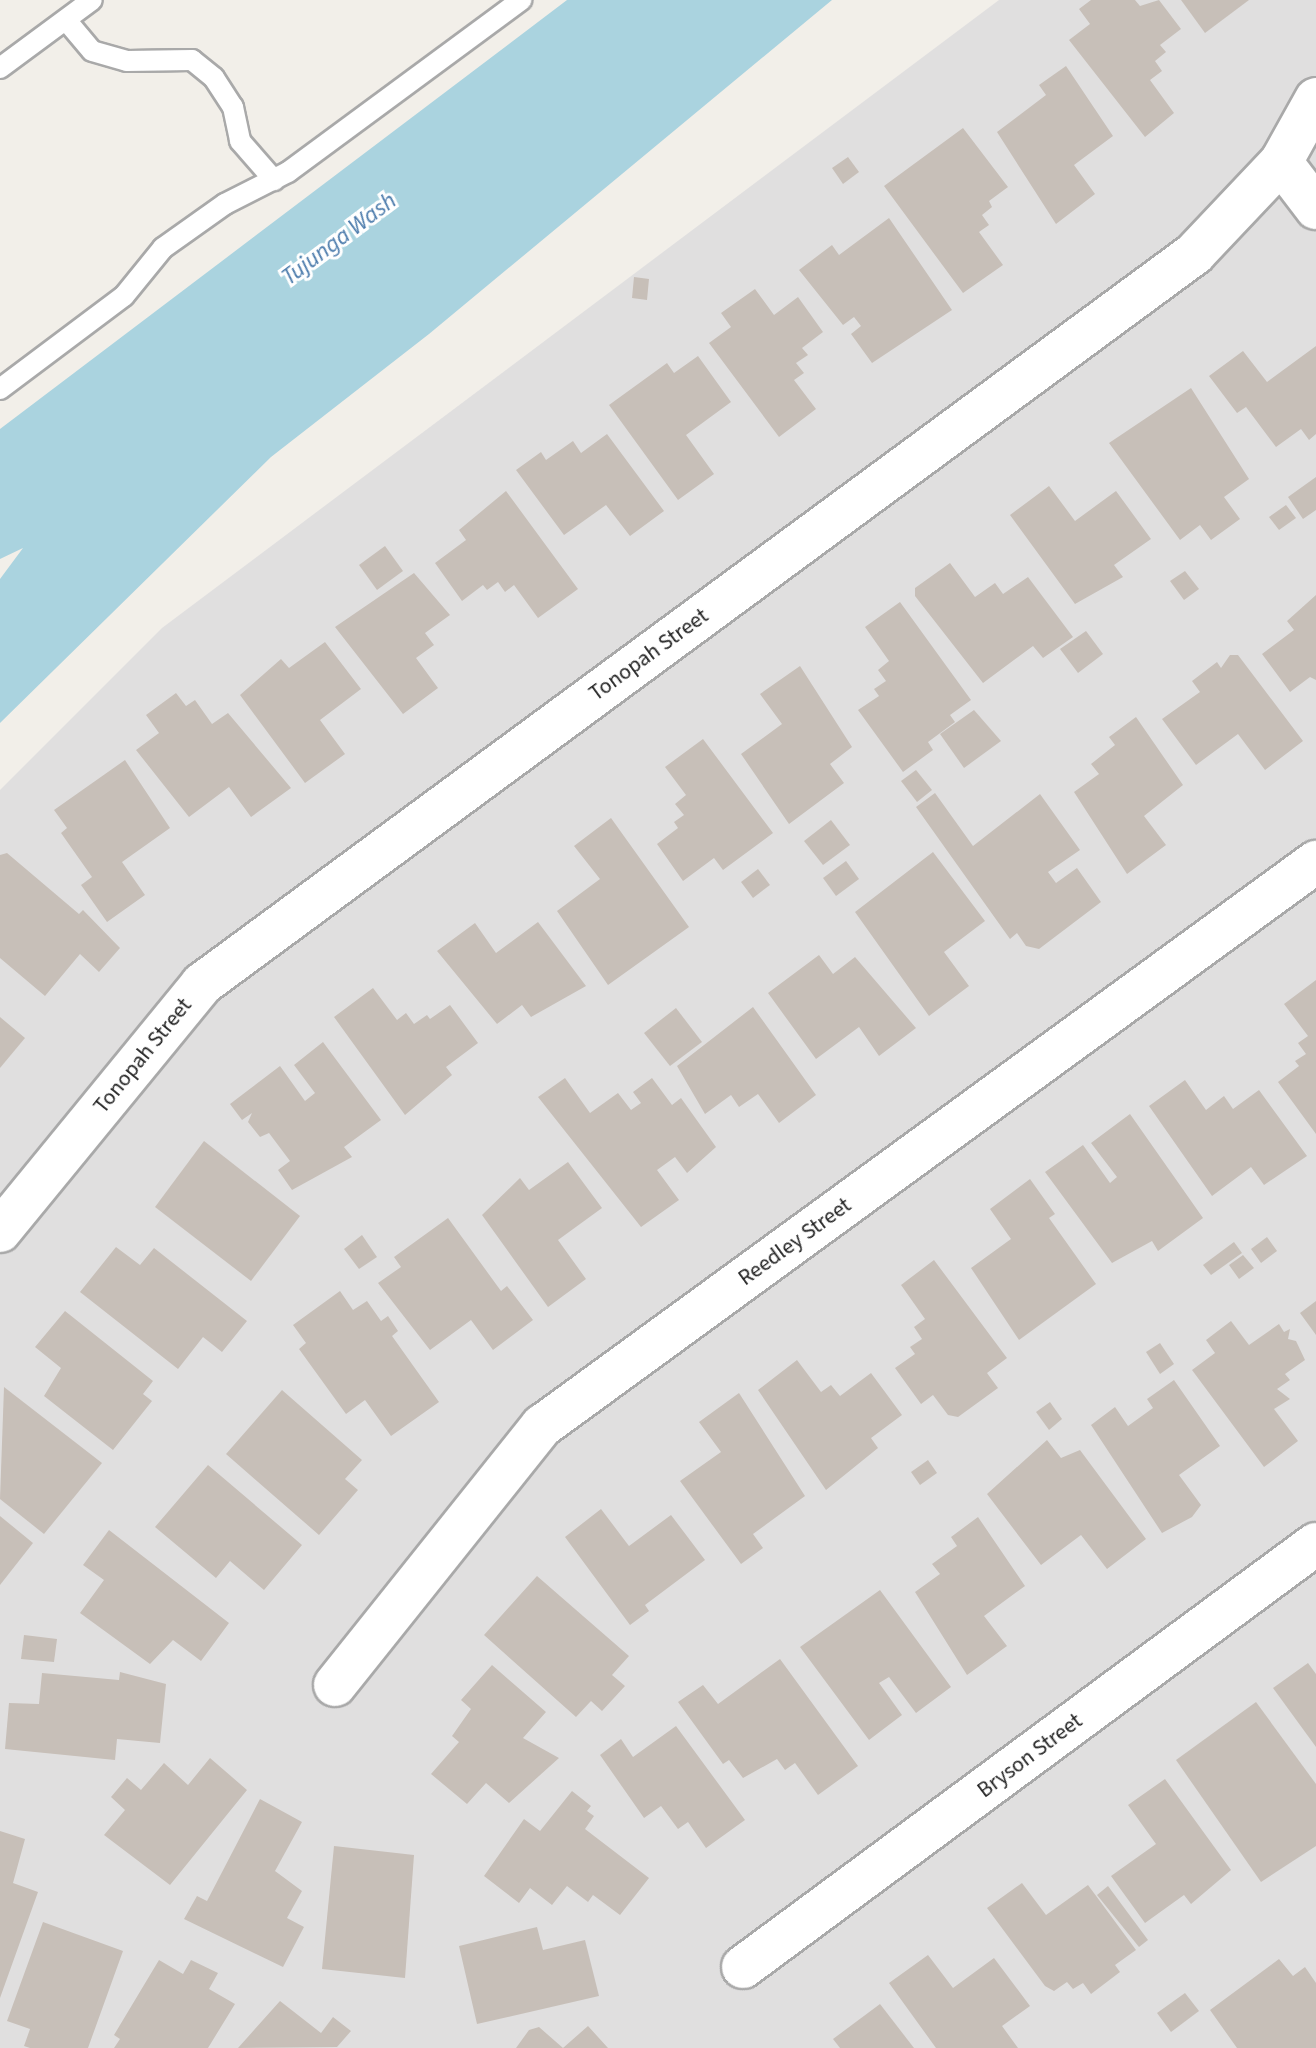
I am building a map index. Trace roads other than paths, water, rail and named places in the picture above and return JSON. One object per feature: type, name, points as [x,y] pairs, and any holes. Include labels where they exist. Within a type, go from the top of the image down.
[{"type":"street","name":"Tonopah Street","points":[[0,1231],[202,984],[1194,254],[1281,162],[1316,99]]},
{"type":"street","points":[[1281,162],[1316,208]]},
{"type":"street","name":"Reedley Street","points":[[335,1685],[542,1426],[1316,862]]},
{"type":"street","name":"Bryson Street","points":[[743,1967],[1316,1544]]},
{"type":"lane","points":[[0,68],[92,0]]},
{"type":"lane","points":[[0,389],[124,296],[163,248],[225,204],[274,180],[521,0]]},
{"type":"lane","points":[[66,20],[92,51],[127,61],[192,60],[214,78],[233,107],[240,141],[274,180]]},
{"type":"water","name":"Tujunga Wash","points":[[567,0],[832,0],[429,334],[271,457],[0,723],[0,579],[23,548],[0,559],[0,429]]}]
